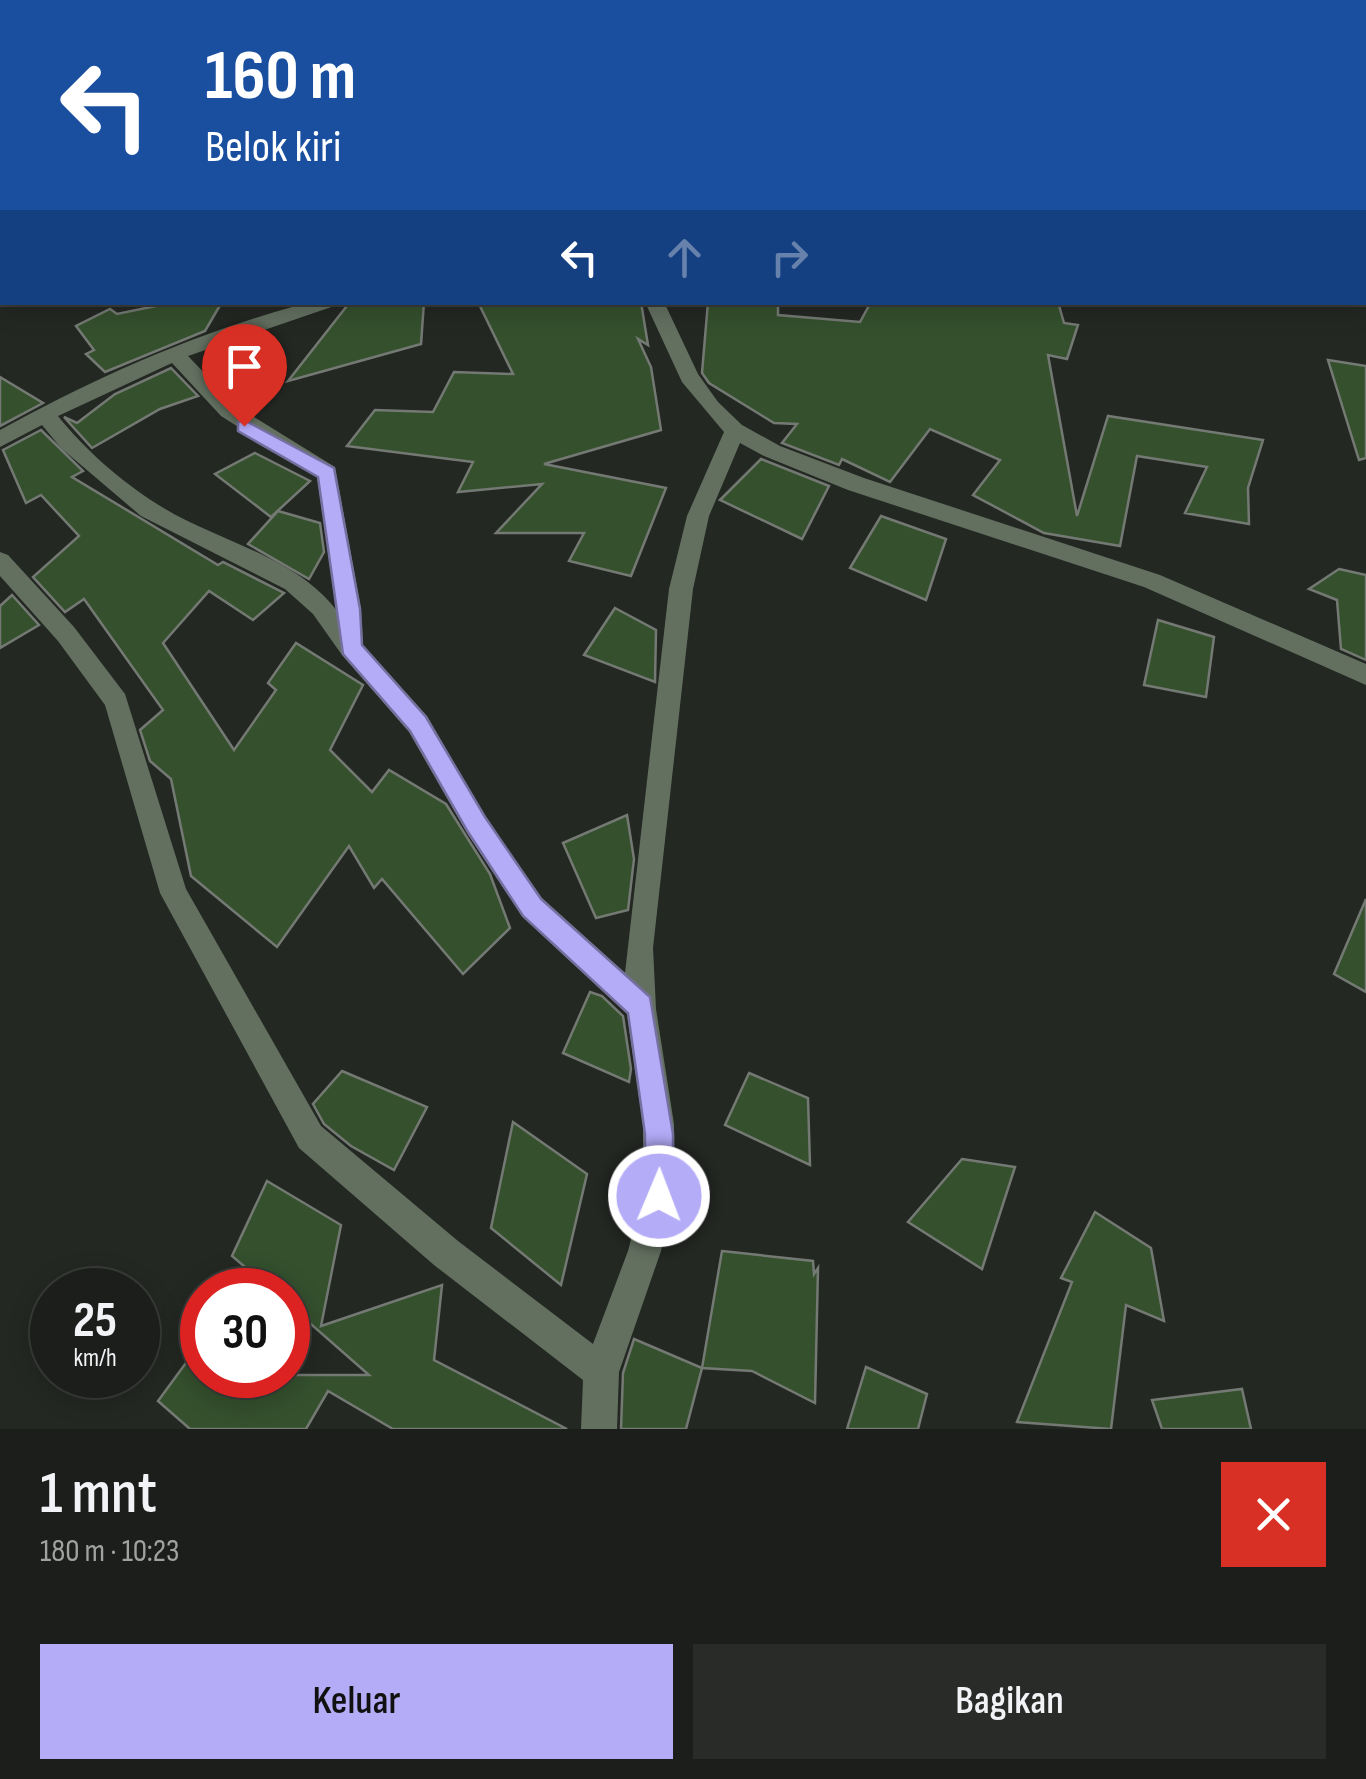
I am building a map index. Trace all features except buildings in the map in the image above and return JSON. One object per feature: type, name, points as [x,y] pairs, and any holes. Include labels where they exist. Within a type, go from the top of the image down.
[{"type":"street","points":[[0,439],[45,414],[178,356],[290,313],[324,305]]},
{"type":"street","points":[[655,305],[688,376],[735,430],[772,451],[856,484],[1152,581],[1366,675]]},
{"type":"street","points":[[178,356],[206,394],[244,426],[327,473],[349,609],[351,648]]},
{"type":"street","points":[[45,414],[68,442],[149,510],[294,582],[322,606],[351,648],[418,724],[476,825],[532,907],[641,1007]]},
{"type":"street","points":[[599,1429],[601,1372],[636,1276],[659,1196],[657,1116],[641,1007],[639,948],[644,875],[680,589],[698,516],[735,430]]},
{"type":"street","points":[[0,560],[66,634],[116,701],[174,893],[310,1137],[446,1253],[601,1372]]},
{"type":"route","points":[[244,426],[327,473],[349,609],[351,648],[418,724],[476,825],[532,907],[641,1007],[659,1134],[659,1196]]}]
